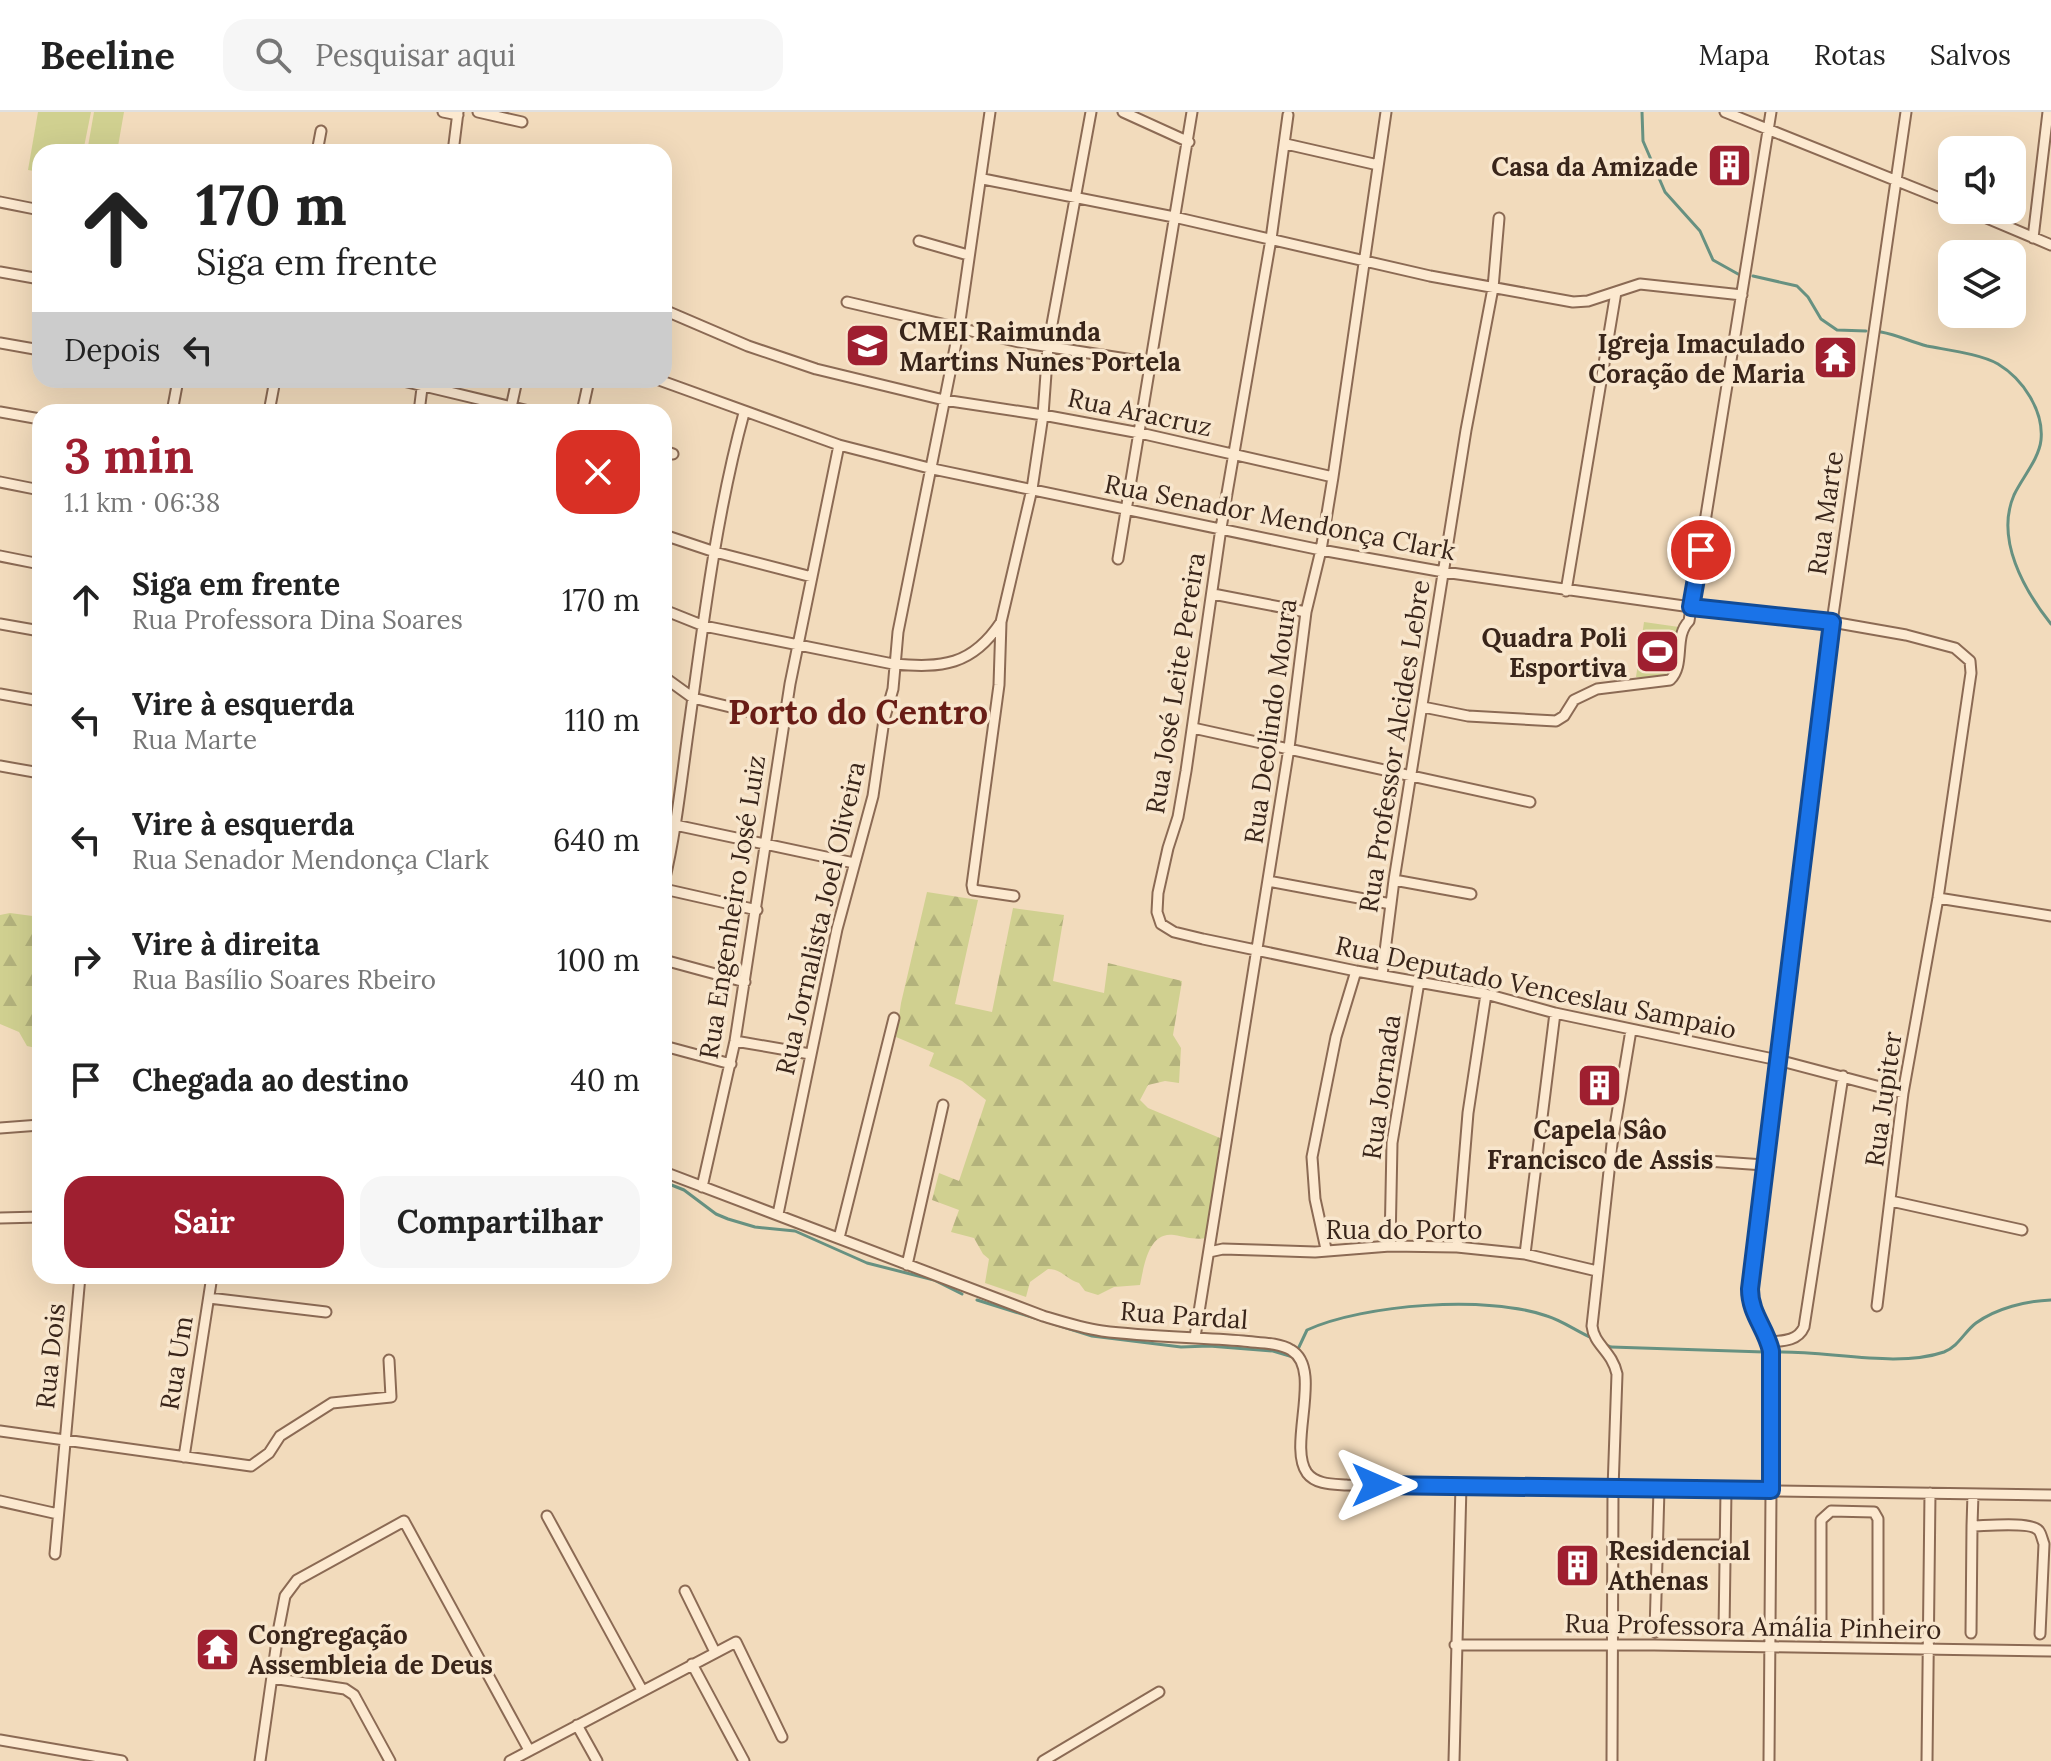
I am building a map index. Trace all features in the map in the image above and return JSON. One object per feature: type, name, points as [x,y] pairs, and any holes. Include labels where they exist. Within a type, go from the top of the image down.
[{"type":"street","points":[[443,112],[458,114],[454,144]]},
{"type":"street","points":[[478,112],[522,122]]},
{"type":"street","name":"Rua Jornalista Joel Oliveira","points":[[778,1214],[810,1054],[854,863],[873,796],[884,720],[893,689],[893,664],[959,328],[968,255],[983,179],[990,112]]},
{"type":"street","points":[[1014,896],[972,888],[999,685],[1001,622],[1032,489],[1043,415],[1048,346],[1091,112]]},
{"type":"street","points":[[1123,112],[1189,142]]},
{"type":"street","points":[[1118,559],[1192,112]]},
{"type":"street","name":"Rua Deolindo Moura","points":[[1195,1337],[1289,748],[1306,612],[1321,550],[1333,477],[1386,112]]},
{"type":"street","points":[[1725,112],[1938,197]]},
{"type":"street","points":[[1423,707],[1495,719],[1556,721],[1564,716],[1574,700],[1597,689],[1657,682],[1673,677],[1682,630],[1689,621],[1771,112]]},
{"type":"street","name":"Rua Marte","points":[[1769,1761],[1772,1373],[1769,1342],[1753,1314],[1750,1299],[1832,622],[1906,112]]},
{"type":"street","points":[[2033,238],[2048,112]]},
{"type":"street","name":"Rua José Leite Pereira","points":[[1161,924],[1157,912],[1158,893],[1178,817],[1193,728],[1221,528],[1271,239],[1288,115]]},
{"type":"street","points":[[319,144],[321,131]]},
{"type":"street","points":[[1286,144],[1378,165]]},
{"type":"street","points":[[983,179],[1174,217],[1493,288],[1573,302],[1588,301],[1640,284],[1742,295]]},
{"type":"street","points":[[0,202],[32,208]]},
{"type":"street","name":"Rua Professor Alcides Lebre","points":[[1382,975],[1394,880],[1466,430],[1493,288],[1499,218]]},
{"type":"street","points":[[2000,224],[2051,245]]},
{"type":"street","points":[[919,241],[968,255]]},
{"type":"street","points":[[0,272],[32,278]]},
{"type":"street","points":[[1566,591],[1616,292]]},
{"type":"street","points":[[847,302],[1019,342],[1152,363]]},
{"type":"street","name":"Rua Aracruz","points":[[672,313],[748,346],[816,369],[944,400],[1140,433],[1333,477]]},
{"type":"street","points":[[0,343],[32,349]]},
{"type":"street","name":"Rua Senador Mendonça Clark","points":[[672,385],[839,445],[933,469],[1321,550],[1566,591],[1832,622],[1906,635]]},
{"type":"street","points":[[442,388],[494,404]]},
{"type":"street","points":[[0,412],[32,418]]},
{"type":"street","points":[[672,841],[715,552],[733,453],[744,413]]},
{"type":"street","name":"Rua Engenheiro José Luiz","points":[[702,1187],[731,1064],[784,720],[839,445]]},
{"type":"street","points":[[0,482],[32,488]]},
{"type":"street","points":[[672,538],[812,577]]},
{"type":"street","points":[[0,556],[32,562]]},
{"type":"street","points":[[1213,594],[1306,612]]},
{"type":"street","points":[[672,613],[704,626],[893,664],[943,665],[963,660],[994,633],[1001,622]]},
{"type":"street","points":[[0,624],[32,630]]},
{"type":"street","name":"Rua Jupiter","points":[[1877,1306],[1903,1093],[1938,898],[1971,673],[1970,661],[1955,648],[1906,635]]},
{"type":"street","points":[[672,683],[693,698],[784,720]]},
{"type":"street","points":[[0,694],[32,700]]},
{"type":"street","points":[[1193,728],[1530,802]]},
{"type":"street","points":[[0,766],[32,772]]},
{"type":"street","points":[[675,825],[854,863]]},
{"type":"street","points":[[1394,880],[1471,894]]},
{"type":"street","points":[[1268,881],[1391,904]]},
{"type":"street","points":[[672,891],[757,910]]},
{"type":"street","points":[[1938,898],[2051,916]]},
{"type":"street","name":"Rua Deputado Venceslau Sampaio","points":[[1161,924],[1182,934],[1356,971],[1486,994],[1555,1013],[1778,1060],[1903,1093]]},
{"type":"street","points":[[672,962],[745,982]]},
{"type":"street","points":[[1326,1249],[1315,1199],[1312,1157],[1336,1037],[1356,971]]},
{"type":"street","name":"Rua Jornada","points":[[1390,1246],[1392,1143],[1419,982]]},
{"type":"street","points":[[1457,1247],[1475,1048],[1486,994]]},
{"type":"street","points":[[1525,1254],[1555,1013]]},
{"type":"street","points":[[839,1238],[894,1018]]},
{"type":"street","points":[[1612,1761],[1613,1489],[1617,1374],[1610,1353],[1592,1333],[1612,1144],[1631,1030]]},
{"type":"street","points":[[735,1041],[810,1054]]},
{"type":"street","points":[[672,1048],[731,1064]]},
{"type":"street","name":"Rua Jupiter","points":[[1769,1342],[1795,1338],[1804,1327],[1843,1076]]},
{"type":"street","points":[[907,1265],[943,1105]]},
{"type":"street","points":[[0,1128],[32,1126]]},
{"type":"street","points":[[1693,1160],[1764,1165]]},
{"type":"street","name":"Rua Pardal","points":[[672,1175],[1043,1316],[1103,1331],[1278,1345],[1292,1350],[1301,1360],[1305,1374],[1304,1466],[1316,1480],[1347,1485],[2051,1495]]},
{"type":"street","points":[[1891,1201],[2022,1230]]},
{"type":"street","points":[[0,1218],[32,1217]]},
{"type":"street","name":"Rua do Porto","points":[[1209,1252],[1223,1249],[1315,1252],[1390,1246],[1457,1247],[1525,1254],[1597,1271]]},
{"type":"street","name":"Rua Dois","points":[[55,1554],[79,1284]]},
{"type":"street","name":"Rua Um","points":[[184,1457],[211,1284]]},
{"type":"street","points":[[209,1298],[326,1312]]},
{"type":"street","points":[[0,1431],[251,1466],[269,1453],[280,1436],[332,1403],[391,1397],[389,1360]]},
{"type":"street","points":[[1454,1761],[1461,1485]]},
{"type":"street","points":[[1655,1632],[1659,1489]]},
{"type":"street","points":[[1724,1631],[1726,1490]]},
{"type":"street","points":[[1838,1492],[1838,1511]]},
{"type":"street","points":[[1864,1511],[1865,1492]]},
{"type":"street","points":[[1927,1761],[1930,1493]]},
{"type":"street","points":[[1971,1633],[1973,1494]]},
{"type":"street","points":[[0,1501],[58,1514]]},
{"type":"street","points":[[1821,1634],[1821,1520],[1831,1511],[1864,1511],[1874,1512],[1878,1519],[1878,1634]]},
{"type":"street","points":[[547,1516],[642,1690]]},
{"type":"street","points":[[260,1761],[285,1596],[297,1580],[404,1521],[529,1750]]},
{"type":"street","points":[[1972,1526],[2025,1525],[2040,1532],[2044,1554],[2040,1634]]},
{"type":"street","points":[[1658,1545],[1725,1545]]},
{"type":"street","points":[[685,1591],[715,1652]]},
{"type":"street","points":[[510,1761],[736,1642],[782,1737]]},
{"type":"street","name":"Rua Professora Amália Pinheiro","points":[[1455,1645],[2051,1651]]},
{"type":"street","points":[[692,1664],[744,1761]]},
{"type":"street","points":[[272,1678],[345,1689],[354,1695],[390,1761]]},
{"type":"street","points":[[1043,1761],[1159,1692]]},
{"type":"street","points":[[577,1725],[597,1761]]},
{"type":"street","points":[[0,1740],[89,1758],[122,1761]]},
{"type":"green space","points":[[38,112],[91,112],[85,144],[32,144]]},
{"type":"green space","points":[[94,112],[124,112],[118,144],[88,144]]},
{"type":"green space","points":[[32,147],[32,171],[28,170]]},
{"type":"green space","name":"Quadra Poli Esportiva","points":[[1644,622],[1679,627],[1672,682],[1636,677]]},
{"type":"green space","points":[[927,892],[978,900],[955,1004],[992,1012],[1013,908],[1064,915],[1053,981],[1104,993],[1108,963],[1182,981],[1173,1035],[1181,1048],[1179,1083],[1165,1081],[1148,1085],[1140,1100],[1148,1108],[1220,1138],[1207,1238],[1165,1235],[1158,1239],[1149,1252],[1140,1285],[1114,1287],[1098,1295],[1085,1291],[1079,1283],[1053,1269],[1048,1269],[1030,1282],[1026,1297],[985,1283],[989,1259],[974,1238],[951,1232],[959,1210],[932,1200],[939,1173],[959,1181],[986,1100],[962,1081],[929,1066],[934,1053],[896,1037]]},
{"type":"green space","points":[[0,915],[32,916],[32,1047],[27,1046],[19,1032],[0,1024]]},
{"type":"waterway","points":[[1642,112],[1643,141],[1665,192],[1700,231],[1713,260],[1738,274]]},
{"type":"waterway","points":[[1753,276],[1797,286],[1808,297],[1821,319],[1837,330],[1866,331]]},
{"type":"waterway","points":[[1881,332],[1998,364],[2016,378],[2030,397],[2039,418],[2040,447],[2014,495],[2008,529],[2010,546],[2022,580],[2051,624]]},
{"type":"waterway","points":[[672,1185],[728,1219],[755,1227],[795,1231],[867,1263],[934,1280],[962,1294]]},
{"type":"waterway","points":[[977,1300],[1092,1336],[1181,1347],[1273,1351],[1293,1357]]},
{"type":"waterway","points":[[1779,1352],[1885,1359],[1926,1357],[1949,1349],[1976,1323],[1993,1313],[2022,1304],[2051,1300]]},
{"type":"waterway","points":[[1299,1347],[1307,1330],[1331,1321],[1426,1305],[1460,1304],[1522,1310],[1553,1318],[1592,1338]]},
{"type":"waterway","points":[[1602,1343],[1611,1347],[1764,1352]]},
{"type":"place","name":"Casa da Amizade","points":[[1729,166]]},
{"type":"place","name":"CMEI Raimunda Martins Nunes Portela","points":[[868,346]]},
{"type":"place","name":"Igreja Imaculado Coração de Maria","points":[[1836,358]]},
{"type":"place","name":"Quadra Poli Esportiva","points":[[1658,652]]},
{"type":"place","name":"Capela Sâo Francisco de Assis","points":[[1600,1086]]},
{"type":"place","name":"Residencial Athenas","points":[[1577,1565]]},
{"type":"place","name":"Congregação Assembleia de Deus","points":[[217,1649]]},
{"type":"district","name":"Porto do Centro","points":[[858,711]]},
{"type":"route","points":[[1376,1485],[1771,1490],[1771,1351],[1751,1308],[1750,1289],[1832,622],[1691,607],[1701,550]]}]
